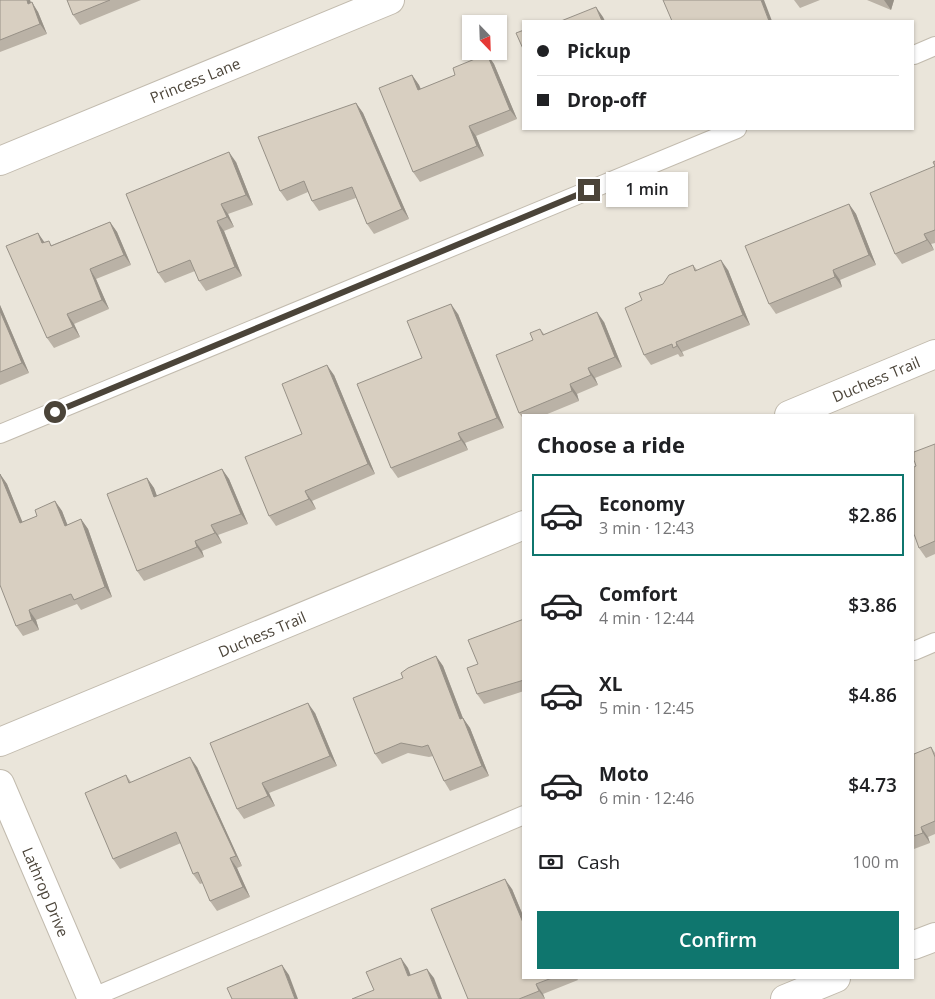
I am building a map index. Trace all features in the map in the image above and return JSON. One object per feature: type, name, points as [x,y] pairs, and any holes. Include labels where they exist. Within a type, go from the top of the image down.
[{"type":"street","name":"Princess Lane","points":[[0,161],[390,0]]},
{"type":"street","name":"Duchess Trail","points":[[791,414],[935,354]]},
{"type":"street","name":"Duchess Trail","points":[[0,742],[522,526]]},
{"type":"street","name":"Lathrop Drive","points":[[0,784],[91,998]]},
{"type":"street","points":[[914,945],[935,937]]},
{"type":"street","points":[[785,999],[834,979]]},
{"type":"lane","points":[[914,55],[935,46]]},
{"type":"lane","points":[[0,434],[735,130]]},
{"type":"lane","points":[[914,651],[935,642]]},
{"type":"lane","points":[[91,998],[522,816]]},
{"type":"shaded area","points":[[0,0],[935,0],[935,999],[0,999]]},
{"type":"building","points":[[0,0],[27,0],[28,4],[32,2],[40,24],[0,40]]},
{"type":"building","points":[[67,0],[110,0],[73,15]]},
{"type":"building","points":[[663,0],[761,0],[769,20],[672,20]]},
{"type":"building","points":[[596,7],[602,20],[564,20]]},
{"type":"building","points":[[522,31],[522,46],[516,33]]},
{"type":"building","points":[[472,60],[489,60],[510,110],[469,126],[477,146],[413,172],[379,88],[412,75],[418,90],[455,75],[453,68]]},
{"type":"building","points":[[356,103],[402,209],[367,224],[352,187],[312,201],[304,181],[280,191],[258,137]]},
{"type":"building","points":[[229,152],[246,195],[221,204],[227,217],[217,221],[235,267],[199,281],[190,260],[158,273],[126,194]]},
{"type":"building","points":[[935,166],[935,230],[924,234],[927,240],[895,254],[870,193]]},
{"type":"building","points":[[849,204],[869,255],[833,270],[835,277],[769,304],[745,246]]},
{"type":"building","points":[[110,222],[124,255],[90,269],[102,300],[67,314],[73,327],[47,338],[6,246],[38,233],[42,243],[49,241],[51,246]]},
{"type":"building","points":[[721,260],[743,315],[676,342],[677,346],[673,348],[672,344],[644,355],[625,308],[642,300],[639,293],[663,284],[669,275],[693,265],[695,271]]},
{"type":"building","points":[[451,304],[497,418],[458,433],[461,440],[391,468],[357,384],[422,358],[407,321]]},
{"type":"building","points":[[0,311],[22,363],[0,372]]},
{"type":"building","points":[[597,312],[615,357],[588,368],[591,375],[570,384],[572,391],[519,413],[496,355],[533,340],[530,333],[540,329],[543,335]]},
{"type":"building","points":[[327,365],[368,464],[305,491],[309,499],[269,516],[245,457],[302,434],[282,384]]},
{"type":"building","points":[[935,444],[935,541],[919,548],[914,534],[914,467],[916,466],[914,452]]},
{"type":"building","points":[[222,469],[241,514],[211,525],[215,533],[195,541],[197,547],[137,571],[107,494],[147,478],[154,497]]},
{"type":"building","points":[[0,474],[20,523],[37,516],[35,510],[55,501],[65,526],[81,519],[105,587],[74,600],[71,594],[29,610],[32,620],[16,626],[0,585]]},
{"type":"building","points":[[522,620],[522,681],[477,694],[467,668],[478,664],[468,640]]},
{"type":"building","points":[[436,656],[460,719],[463,718],[482,766],[444,781],[428,745],[422,747],[401,743],[375,754],[353,698],[403,678],[401,673],[408,668]]},
{"type":"building","points":[[308,703],[330,756],[262,783],[268,796],[237,809],[210,743]]},
{"type":"building","points":[[931,747],[935,757],[935,821],[921,827],[923,833],[914,836],[914,754]]},
{"type":"building","points":[[190,757],[236,856],[230,858],[243,887],[210,901],[198,872],[193,874],[176,832],[113,859],[85,793],[126,775],[129,783]]},
{"type":"building","points":[[505,879],[522,920],[522,979],[549,979],[536,984],[539,991],[519,999],[468,999],[431,909]]},
{"type":"building","points":[[401,958],[408,976],[427,969],[439,999],[352,999],[374,990],[366,972]]},
{"type":"building","points":[[282,965],[295,999],[232,999],[227,988]]},
{"type":"route","points":[[55,412],[589,190]]}]
